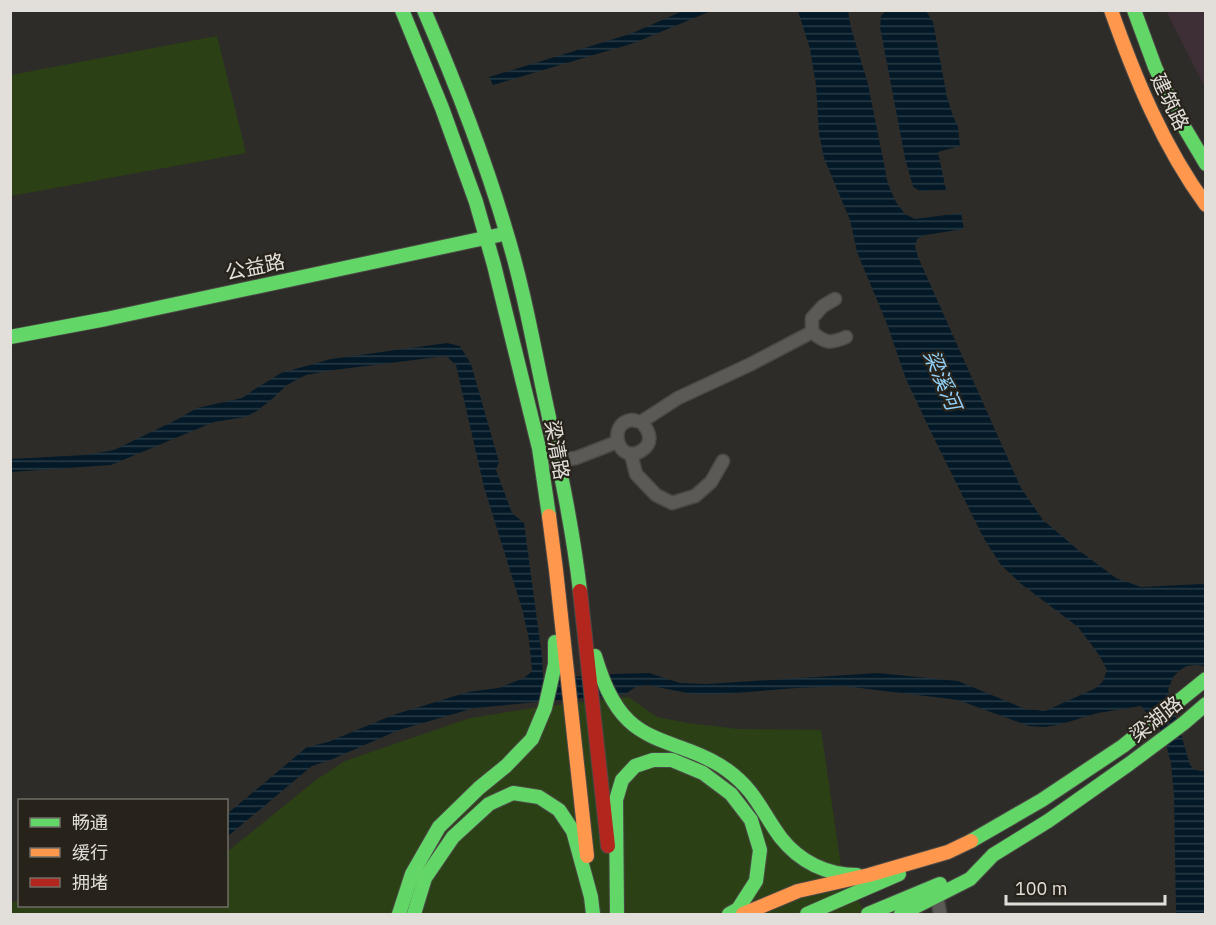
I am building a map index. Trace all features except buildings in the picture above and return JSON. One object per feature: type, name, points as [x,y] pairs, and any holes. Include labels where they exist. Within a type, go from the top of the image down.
[{"type":"main road","name":"梁清路","points":[[402,10],[442,108],[476,202],[525,390],[539,448],[556,570],[561,664]]},
{"type":"main road","name":"梁清路","points":[[424,10],[485,165],[507,233],[558,459],[580,590],[617,915]]},
{"type":"main road","name":"建筑路","points":[[1111,10],[1129,61],[1152,113],[1193,187],[1206,205]]},
{"type":"main road","name":"建筑路","points":[[1134,10],[1155,67],[1177,115],[1206,164]]},
{"type":"main road","name":"公益路","points":[[10,337],[106,319],[507,233]]},
{"type":"main road","points":[[580,590],[599,670],[612,700],[629,721],[651,736],[710,759],[743,784],[765,811],[782,840],[801,859],[823,870],[845,876],[869,875]]},
{"type":"main road","points":[[399,915],[412,874],[440,827],[532,739],[561,664]]},
{"type":"main road","points":[[561,664],[572,712],[593,915]]},
{"type":"main road","points":[[807,915],[948,852],[1042,800],[1123,746],[1206,679]]},
{"type":"main road","name":"梁湖路","points":[[993,855],[1048,821],[1129,764],[1206,704]]},
{"type":"main road","points":[[617,915],[616,800],[622,780],[635,766],[653,760],[672,760],[703,772],[730,794],[751,819],[760,850],[756,881],[738,909],[729,915]]},
{"type":"main road","points":[[414,915],[425,878],[453,837],[489,804],[513,793],[539,797],[559,810],[573,831],[591,897]]},
{"type":"main road","points":[[743,915],[798,891],[869,875],[948,852]]},
{"type":"main road","points":[[901,915],[970,879],[993,855]]},
{"type":"main road","points":[[868,915],[959,875],[993,855]]},
{"type":"street","points":[[812,332],[812,318],[823,306],[835,299]]},
{"type":"street","points":[[812,332],[822,340],[834,342],[846,337]]},
{"type":"street","points":[[641,422],[678,398],[812,332]]},
{"type":"street","points":[[632,420],[641,422],[648,429],[650,438],[647,447],[640,452],[631,453],[622,450],[617,442],[617,432],[623,424],[632,420]]},
{"type":"street","points":[[541,462],[576,458],[617,442]]},
{"type":"street","points":[[631,453],[636,474],[656,495],[672,502],[695,496],[711,482],[723,462]]},
{"type":"street","points":[[937,896],[940,915]]},
{"type":"shaded area","points":[[1166,11],[1205,11],[1205,87]]},
{"type":"green space","points":[[217,36],[246,153],[11,196],[11,75]]},
{"type":"green space","points":[[628,697],[657,717],[688,723],[738,729],[821,730],[841,866],[865,914],[11,914],[10,902],[18,901],[18,907],[228,907],[228,851],[316,780],[345,761],[470,718]]},
{"type":"water","points":[[685,10],[711,11],[634,43],[493,85],[489,77],[630,34]]},
{"type":"water","name":"梁溪河","points":[[798,11],[848,11],[868,84],[888,184],[896,202],[905,214],[915,219],[961,213],[964,229],[925,235],[917,239],[915,246],[1021,488],[1043,520],[1116,578],[1141,587],[1205,585],[1205,666],[1187,666],[1180,670],[1173,677],[1168,690],[1190,765],[1197,770],[1205,771],[1205,914],[1176,914],[1174,796],[1171,763],[1163,733],[1141,706],[1098,713],[1045,727],[1029,726],[958,700],[844,686],[692,694],[647,685],[636,687],[625,694],[474,708],[399,730],[312,766],[228,836],[228,813],[307,747],[328,742],[393,715],[468,692],[498,688],[524,678],[532,671],[523,612],[484,487],[456,365],[446,356],[306,375],[287,385],[257,411],[245,417],[214,422],[111,465],[11,472],[11,459],[85,455],[114,450],[197,408],[242,398],[281,373],[331,359],[447,343],[460,346],[471,364],[499,462],[496,470],[512,513],[524,523],[543,679],[649,673],[680,683],[706,684],[878,673],[958,681],[1025,709],[1045,711],[1096,688],[1103,681],[1107,670],[1078,627],[1020,583],[1001,565],[983,537],[906,379],[887,324],[857,252],[850,220],[824,158],[819,134],[816,85],[810,49]]},
{"type":"water","points":[[886,11],[926,11],[933,22],[947,97],[958,127],[960,146],[938,152],[946,190],[920,191],[913,187],[905,158],[880,27],[881,16]]},
{"type":"traffic: fast","points":[[402,10],[442,108],[476,202],[494,265],[539,448],[549,516]]},
{"type":"traffic: fast","points":[[424,10],[479,147],[518,275],[561,477],[580,591]]},
{"type":"traffic: fast","points":[[1134,10],[1155,67],[1177,115],[1206,164]]},
{"type":"traffic: fast","points":[[10,337],[106,319],[499,235]]},
{"type":"traffic: fast","points":[[399,914],[412,874],[439,827],[532,739],[545,708],[555,664],[555,642]]},
{"type":"traffic: fast","points":[[595,656],[612,699],[636,727],[658,739],[705,757],[727,770],[752,794],[781,838],[805,860],[835,873],[857,875]]},
{"type":"traffic: fast","points":[[971,841],[1042,800],[1123,746],[1206,679]]},
{"type":"traffic: fast","points":[[901,914],[970,879],[993,855],[1048,821],[1129,764],[1206,704]]},
{"type":"traffic: fast","points":[[617,914],[616,800],[622,780],[635,766],[653,760],[672,760],[703,773],[731,794],[751,820],[760,850],[756,881],[738,909],[729,914]]},
{"type":"traffic: fast","points":[[414,914],[425,878],[453,837],[489,804],[513,793],[539,797],[559,810],[573,831],[591,897],[593,914]]},
{"type":"traffic: fast","points":[[807,914],[899,874]]},
{"type":"traffic: fast","points":[[868,914],[940,884]]},
{"type":"traffic: slow","points":[[1111,10],[1151,111],[1176,159],[1206,205]]},
{"type":"traffic: slow","points":[[549,516],[587,856]]},
{"type":"traffic: slow","points":[[743,914],[798,891],[869,875],[948,852],[971,841]]},
{"type":"traffic: jam","points":[[580,591],[608,846]]}]
